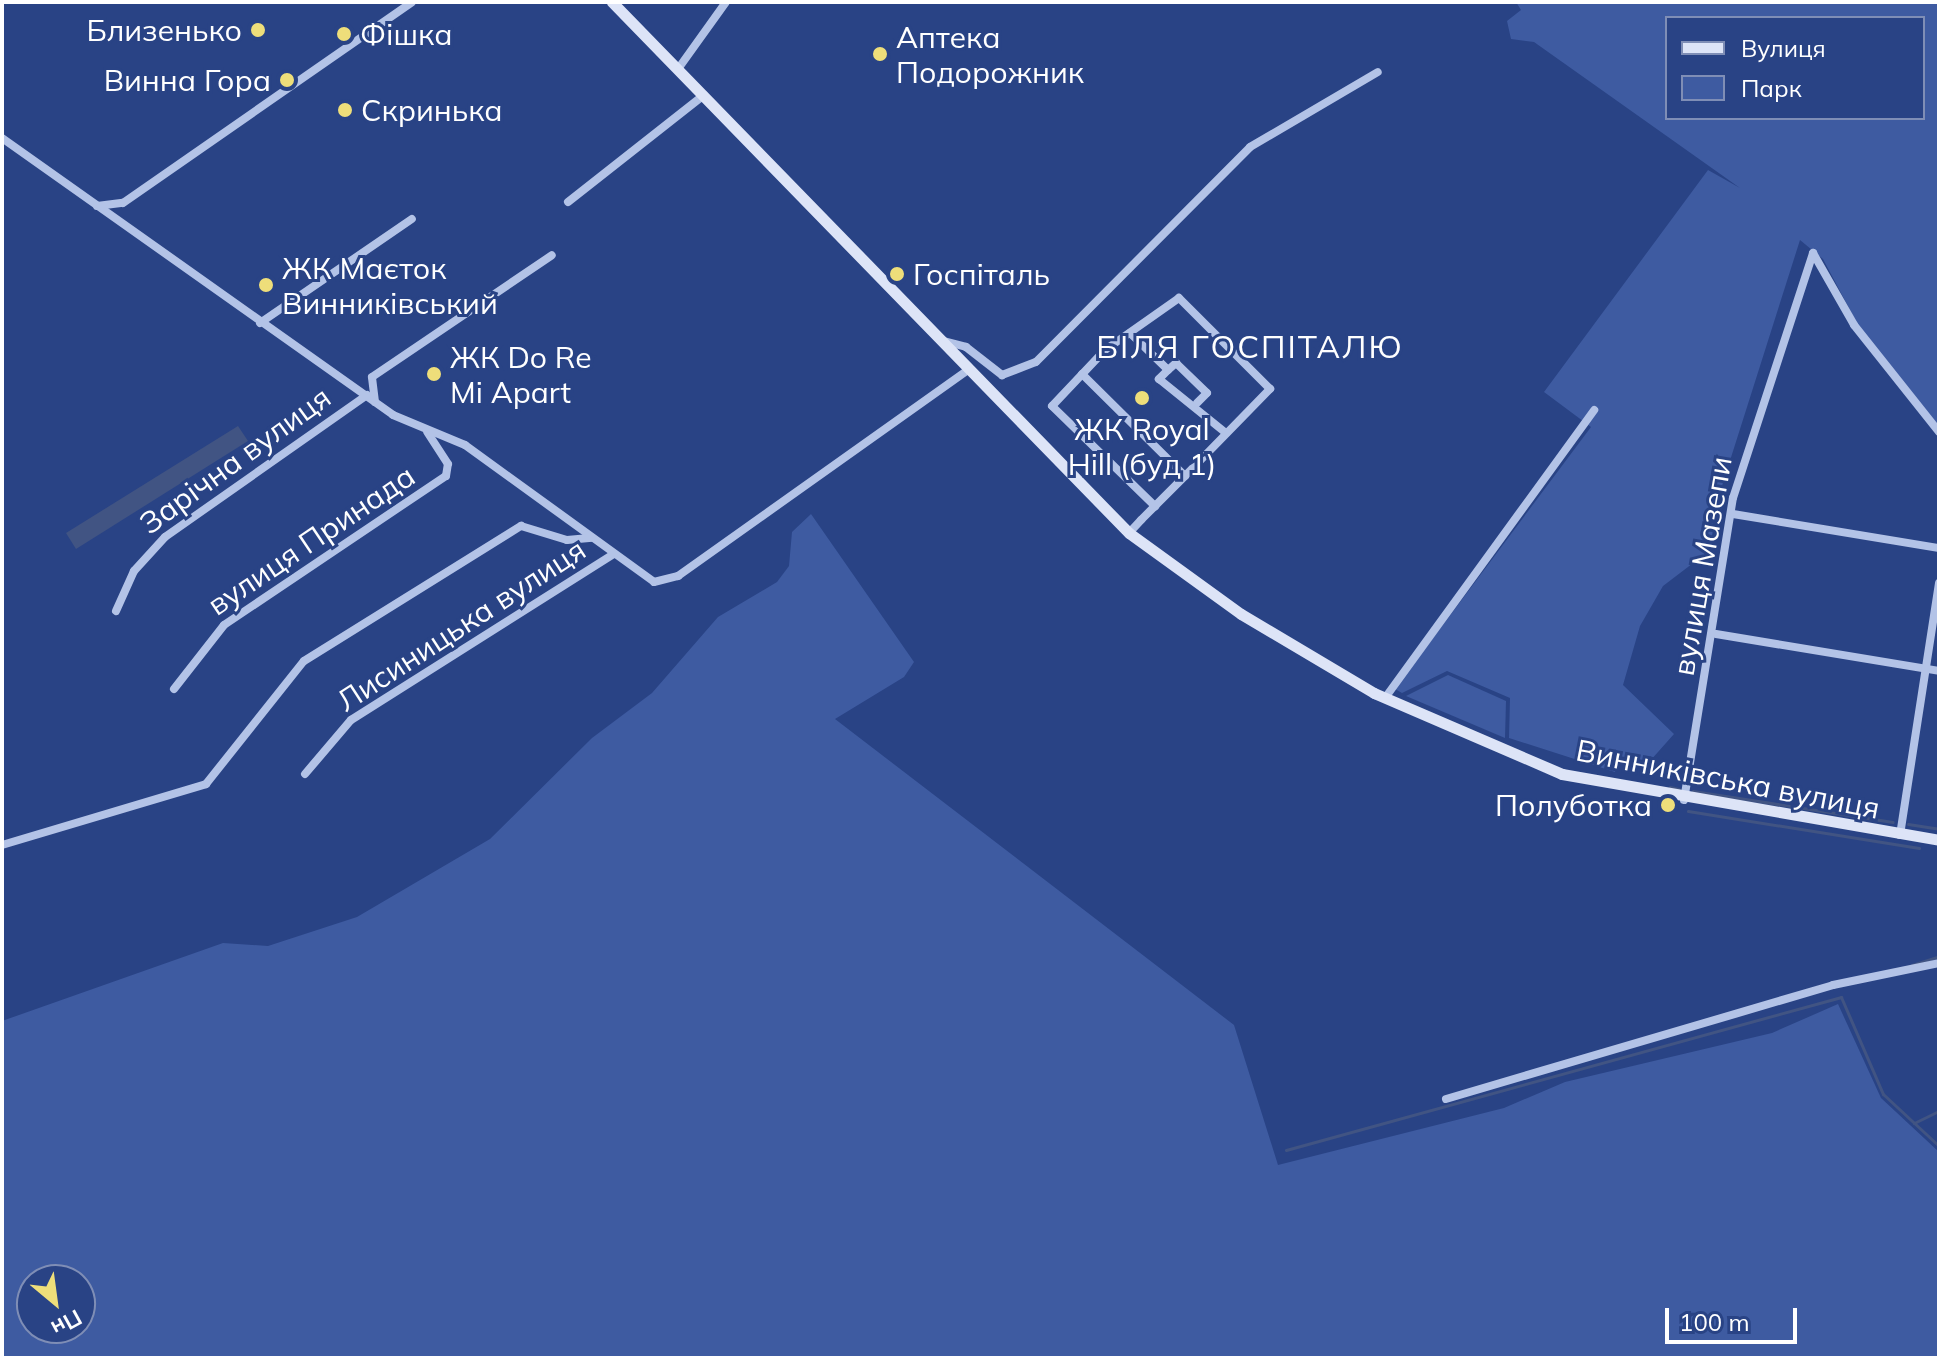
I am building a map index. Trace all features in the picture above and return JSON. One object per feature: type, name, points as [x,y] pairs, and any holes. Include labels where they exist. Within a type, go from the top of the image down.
[{"type":"main road","name":"Винниківська вулиця","points":[[612,2],[937,337],[966,371],[1129,533],[1241,614],[1385,698],[1562,774],[1684,801],[1939,840]]},
{"type":"street","points":[[96,206],[123,203],[412,2]]},
{"type":"street","points":[[678,69],[726,2]]},
{"type":"street","points":[[937,337],[966,347],[1002,375],[1036,362],[1250,147],[1378,72]]},
{"type":"street","points":[[568,202],[704,95]]},
{"type":"street","points":[[2,138],[376,403],[426,431],[465,445],[654,582],[670,580],[966,371]]},
{"type":"street","points":[[260,323],[412,219]]},
{"type":"street","name":"вулиця Мазепи","points":[[1684,801],[1716,634],[1733,514],[1769,373],[1813,253],[1854,325],[1939,432]]},
{"type":"street","points":[[376,403],[376,373],[552,255]]},
{"type":"street","points":[[1129,533],[1270,389],[1179,298],[1130,333],[1082,374],[1052,406],[1155,506]]},
{"type":"street","points":[[1130,333],[1168,370]]},
{"type":"street","points":[[1176,363],[1207,393],[1197,403],[1190,410],[1159,379],[1176,363]]},
{"type":"street","points":[[1082,374],[1185,476]]},
{"type":"street","name":"Зарічна вулиця","points":[[116,611],[134,571],[165,537],[367,395]]},
{"type":"street","points":[[1197,403],[1226,433]]},
{"type":"street","points":[[1385,698],[1594,410]]},
{"type":"street","name":"вулиця Принада","points":[[174,689],[224,625],[446,476],[448,464],[426,431]]},
{"type":"street","points":[[1733,514],[1939,548]]},
{"type":"street","points":[[2,845],[206,784],[304,661],[369,617],[521,526],[567,540],[592,538]]},
{"type":"street","name":"Лисиницька вулиця","points":[[305,774],[351,720],[614,554]]},
{"type":"street","points":[[1900,835],[1939,583]]},
{"type":"street","points":[[1716,634],[1939,671]]},
{"type":"street","points":[[1446,1099],[1833,985],[1863,983],[1939,963]]},
{"type":"green space","points":[[1516,2],[1939,2],[1939,426],[1858,325],[1823,259],[1800,240],[1721,489],[1709,551],[1663,586],[1640,626],[1623,685],[1674,734],[1650,761],[1619,756],[1615,772],[1509,738],[1510,698],[1447,671],[1402,693],[1395,689],[1591,427],[1544,392],[1708,170],[1740,188],[1534,42],[1511,39],[1507,21],[1521,10]]},
{"type":"green space","points":[[811,514],[914,662],[904,677],[835,719],[1234,1025],[1278,1165],[1504,1108],[1565,1082],[1772,1033],[1838,1004],[1881,1098],[1939,1152],[1939,1358],[2,1358],[2,1021],[223,943],[268,946],[357,917],[490,839],[592,738],[652,693],[718,617],[777,582],[789,566],[792,532]]},
{"type":"green space","points":[[1448,675],[1506,701],[1505,738],[1406,696]]},
{"type":"shaded area","points":[[238,426],[248,441],[76,549],[66,533]]},
{"type":"waterway","points":[[1670,787],[1679,789]]},
{"type":"waterway","points":[[1693,791],[1893,822]]},
{"type":"waterway","points":[[1688,811],[1919,848]]},
{"type":"waterway","points":[[1908,824],[1939,829]]},
{"type":"waterway","points":[[1912,965],[1939,956]]},
{"type":"waterway","points":[[1286,1150],[1841,997],[1883,1094],[1939,1146]]},
{"type":"waterway","points":[[1914,1123],[1939,1111]]},
{"type":"place","name":"Близенько","points":[[258,30]]},
{"type":"place","name":"Фішка","points":[[344,34]]},
{"type":"place","name":"Аптека Подорожник","points":[[880,54]]},
{"type":"place","name":"Винна Гора","points":[[287,80]]},
{"type":"place","name":"Скринька","points":[[345,110]]},
{"type":"place","name":"Госпіталь","points":[[897,274]]},
{"type":"place","name":"ЖК Маєток Винниківський","points":[[266,285]]},
{"type":"place","name":"ЖК Do Re Mi Apart","points":[[434,374]]},
{"type":"place","name":"ЖК Royal Hill (буд 1)","points":[[1142,398]]},
{"type":"place","name":"Полуботка","points":[[1668,805]]},
{"type":"district","name":"БІЛЯ ГОСПІТАЛЮ","points":[[1250,346]]}]
